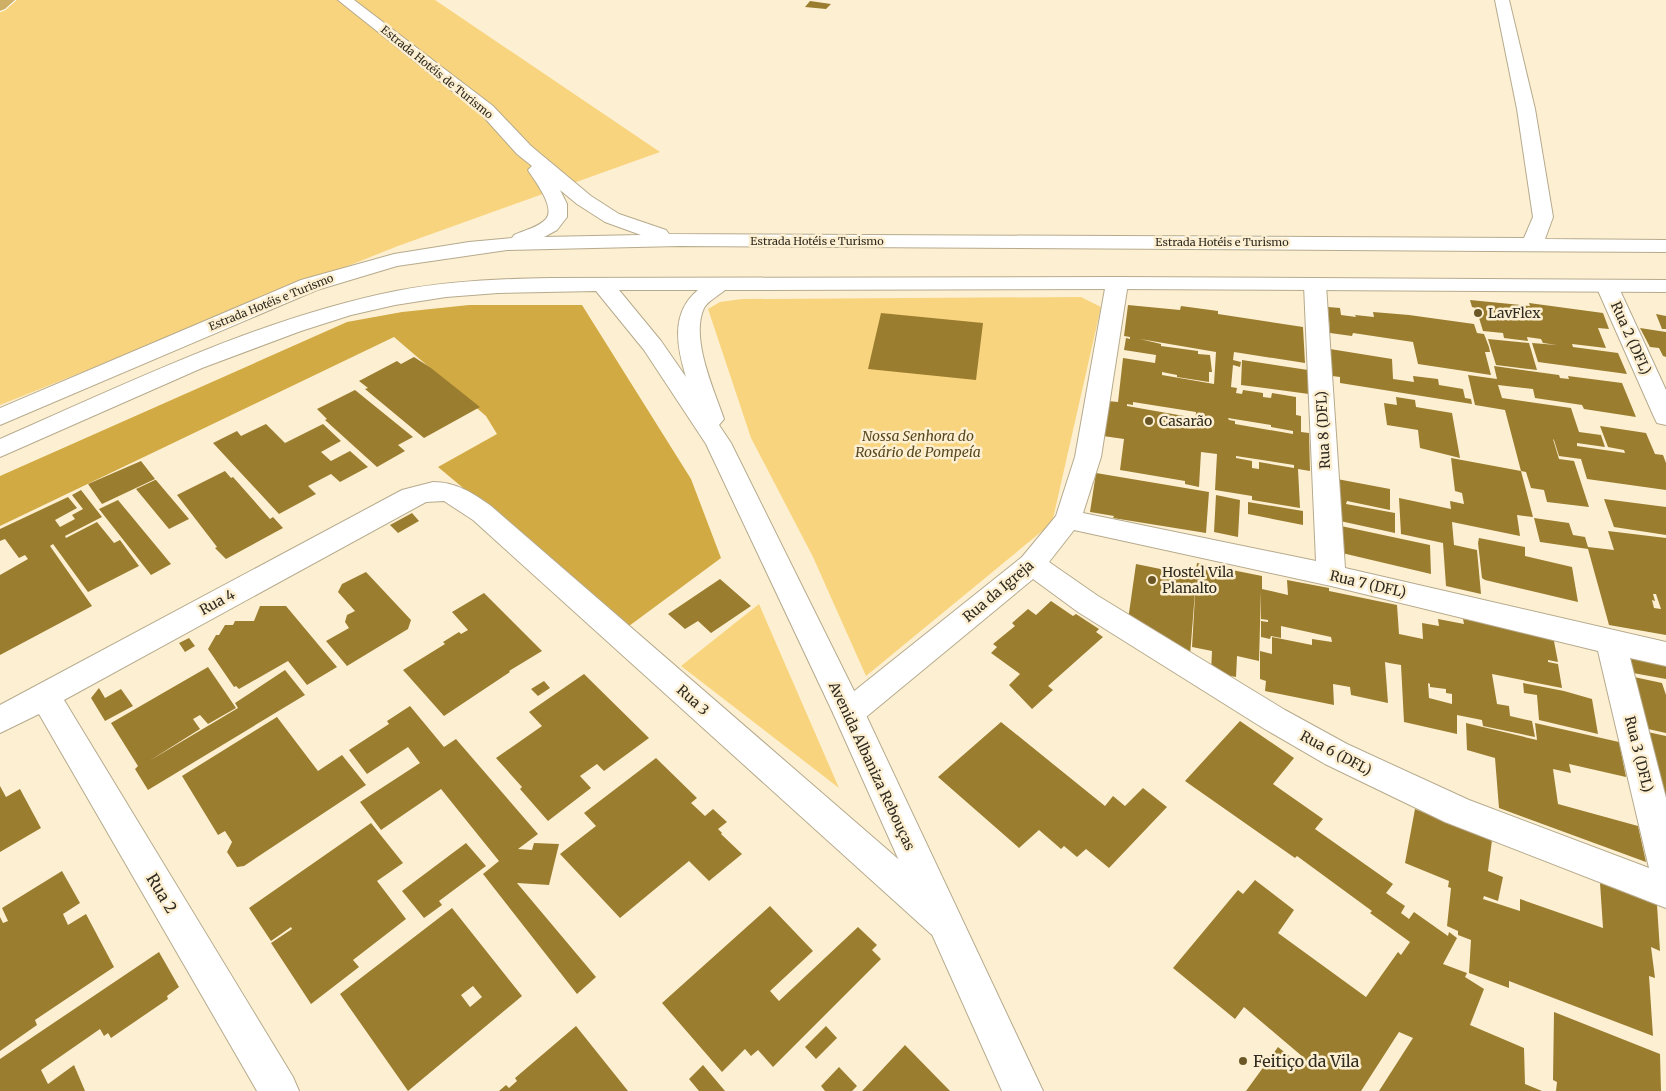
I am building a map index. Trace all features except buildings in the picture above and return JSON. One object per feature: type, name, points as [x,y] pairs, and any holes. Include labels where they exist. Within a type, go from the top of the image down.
[{"type":"highway","points":[[0,6],[8,0]]},
{"type":"street","name":"Estrada Hotéis de Turismo","points":[[345,0],[487,110],[524,150],[599,210],[621,221],[679,240]]},
{"type":"street","points":[[1502,0],[1526,109],[1543,217],[1532,245]]},
{"type":"street","name":"Estrada Hotéis de Turismo","points":[[507,244],[546,228],[553,224],[558,216],[559,210],[555,199],[524,150]]},
{"type":"street","points":[[1543,217],[1594,246]]},
{"type":"street","name":"Estrada Hotéis e Turismo","points":[[0,417],[333,276],[434,252],[507,244],[679,240],[1666,246]]},
{"type":"street","points":[[910,283],[945,269],[947,261],[943,250],[926,242]]},
{"type":"street","points":[[378,264],[367,278],[365,288],[376,294],[397,298]]},
{"type":"street","points":[[0,449],[199,362],[271,333],[325,316],[397,298],[502,286],[910,283],[1666,286]]},
{"type":"street","name":"Rua da Igreja","points":[[849,714],[1032,564],[1068,519],[1088,457],[1117,283]]},
{"type":"street","name":"Avenida Albaniza Rebouças","points":[[602,284],[653,346],[718,442],[849,714],[1023,1091]]},
{"type":"street","name":"Avenida Albaniza Rebouças","points":[[718,285],[693,308],[688,323],[691,349],[718,442]]},
{"type":"street","name":"Rua 8 (DFL)","points":[[1316,285],[1330,575]]},
{"type":"street","name":"Rua 2 (DFL)","points":[[1608,286],[1666,417]]},
{"type":"street","name":"Rua 4","points":[[0,720],[405,500],[423,492],[437,490]]},
{"type":"street","name":"Rua 3","points":[[437,490],[455,494],[482,513],[944,922]]},
{"type":"street","name":"Rua 7 (DFL)","points":[[1068,519],[1330,575],[1666,654]]},
{"type":"street","name":"Rua 6 (DFL)","points":[[1032,564],[1105,614],[1274,720],[1336,754],[1457,811],[1666,891]]},
{"type":"street","name":"Rua 3 (DFL)","points":[[1611,642],[1666,866]]},
{"type":"street","name":"Rua 2","points":[[45,696],[279,1091]]},
{"type":"green space","points":[[0,0],[435,0],[660,152],[398,246],[0,405]]},
{"type":"green space","name":"Nossa Senhora do Rosário de Pompeía","points":[[1081,297],[1101,307],[1052,523],[866,676],[813,557],[751,438],[708,309],[720,302],[742,299]]},
{"type":"green space","points":[[759,604],[839,788],[681,666]]},
{"type":"shaded area","points":[[469,305],[582,305],[691,479],[721,558],[629,626],[438,467],[497,434],[486,416],[394,337],[0,526],[0,476],[347,322],[402,312]]},
{"type":"place","name":"LavFlex","points":[[1478,313]]},
{"type":"place","name":"Casarão","points":[[1149,421]]},
{"type":"place","name":"Hostel Vila Planalto","points":[[1152,580]]},
{"type":"place","name":"Feitiço da Vila","points":[[1243,1061]]}]
